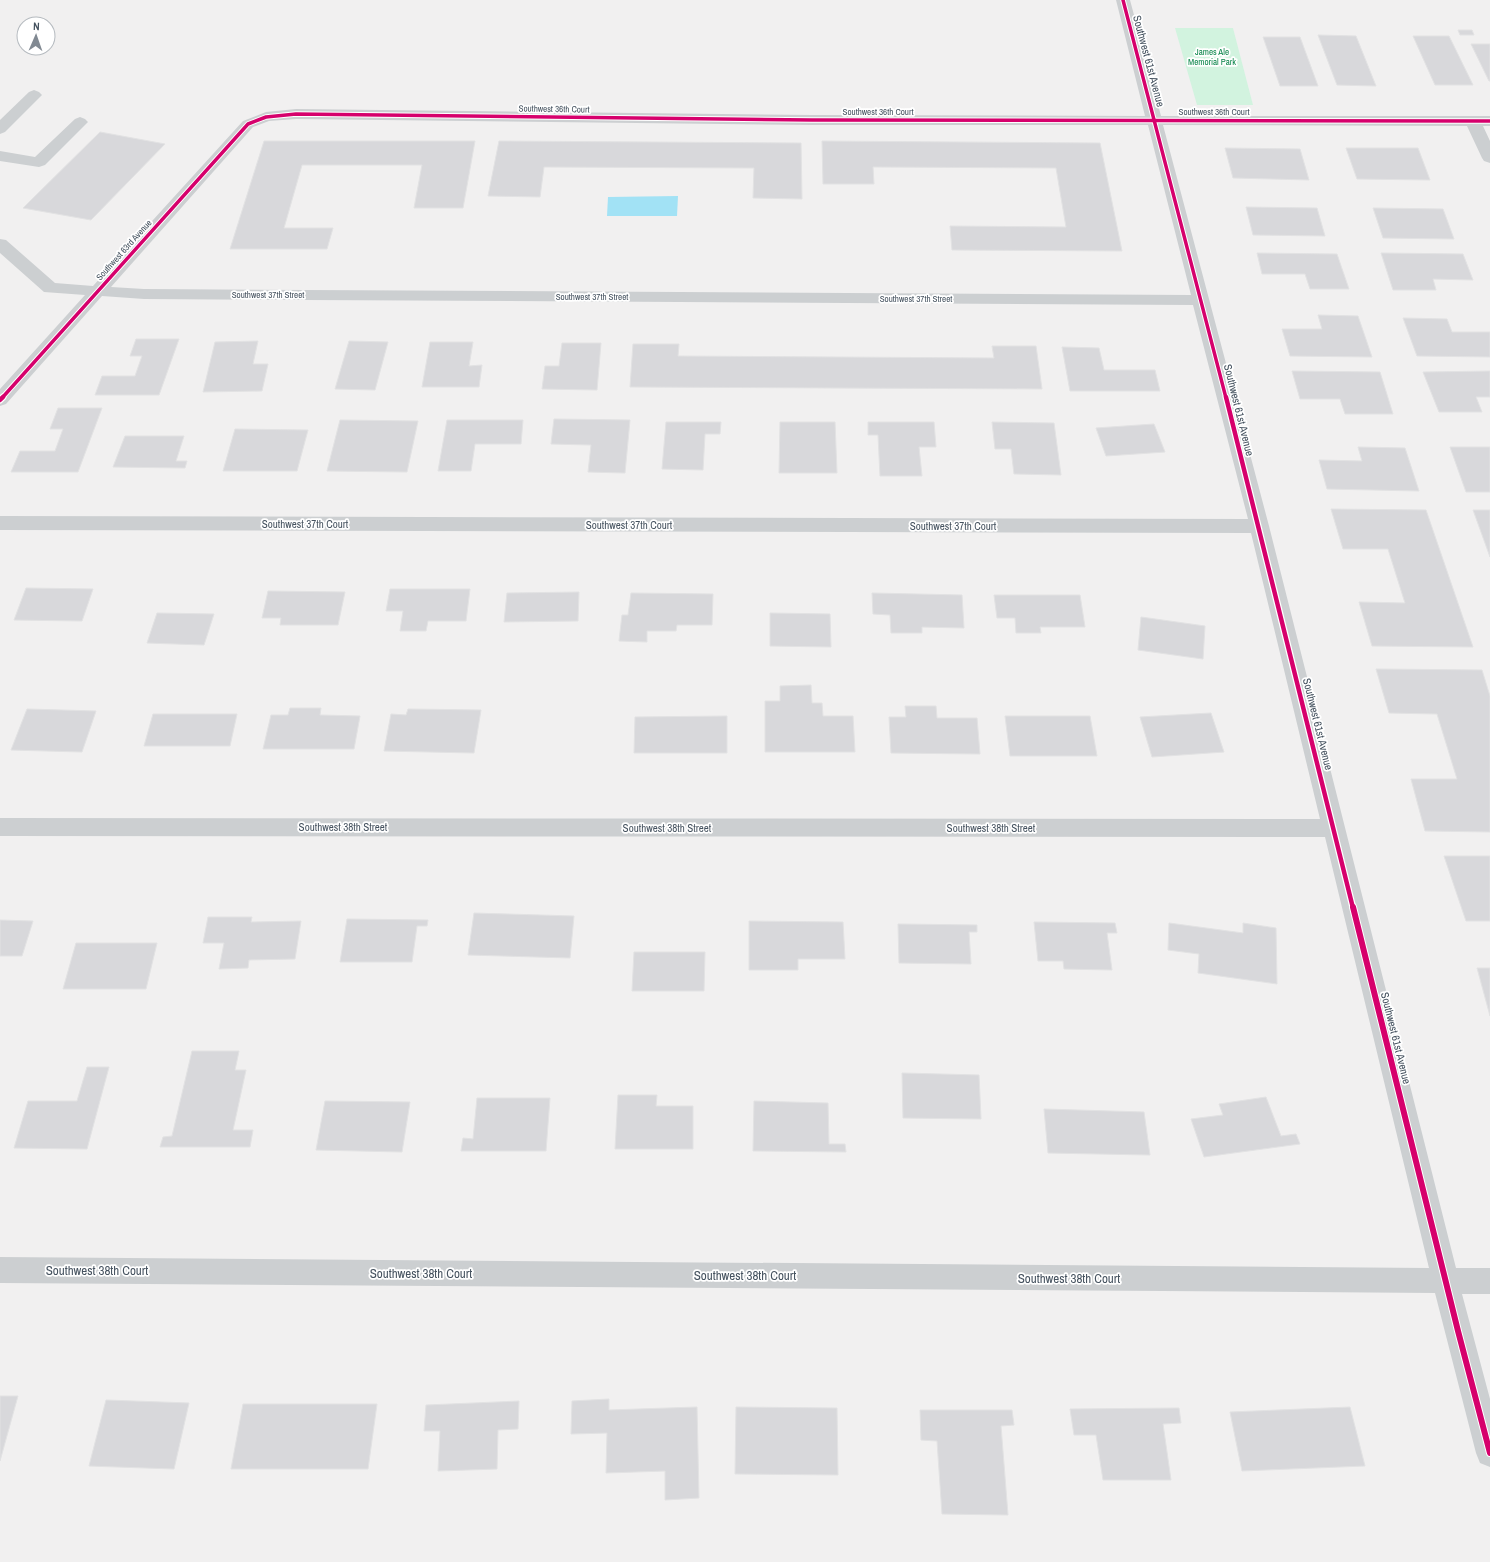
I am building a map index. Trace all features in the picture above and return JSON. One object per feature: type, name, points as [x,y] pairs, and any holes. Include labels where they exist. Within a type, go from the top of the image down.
[{"type":"street","name":"Southwest 61st Avenue","points":[[1123,0],[1201,300],[1490,1453]]},
{"type":"street","points":[[0,129],[34,96]]},
{"type":"street","name":"Southwest 36th Court","points":[[266,117],[296,114],[812,120],[1490,121]]},
{"type":"street","name":"Southwest 63rd Avenue","points":[[0,400],[248,124],[266,117]]},
{"type":"street","points":[[1473,120],[1490,158]]},
{"type":"street","points":[[0,156],[39,162],[80,122]]},
{"type":"street","name":"Southwest 37th Street","points":[[0,244],[50,288],[144,294],[1201,300]]},
{"type":"street","name":"Southwest 37th Court","points":[[0,523],[1258,526]]},
{"type":"street","name":"Southwest 38th Street","points":[[0,827],[1334,828]]},
{"type":"street","name":"Southwest 38th Court","points":[[0,1270],[1490,1281]]},
{"type":"green space","name":"James Ale Memorial Park","points":[[1175,28],[1233,28],[1253,105],[1197,105]]},
{"type":"water","points":[[678,196],[677,216],[607,216],[608,197]]},
{"type":"building","points":[[1458,30],[1472,30],[1474,35],[1460,35]]},
{"type":"building","points":[[1318,35],[1356,36],[1376,86],[1337,85]]},
{"type":"building","points":[[1413,36],[1449,36],[1473,85],[1435,85]]},
{"type":"building","points":[[1263,37],[1300,37],[1318,86],[1280,86]]},
{"type":"building","points":[[1471,44],[1490,44],[1490,81],[1489,81]]},
{"type":"building","points":[[100,132],[165,144],[91,220],[23,208]]},
{"type":"building","points":[[264,141],[475,141],[463,208],[414,208],[422,165],[302,165],[284,228],[333,228],[327,249],[230,249]]},
{"type":"building","points":[[499,141],[801,143],[802,199],[753,198],[754,168],[544,167],[540,197],[488,196]]},
{"type":"building","points":[[822,141],[1100,143],[1122,251],[952,250],[950,226],[1066,227],[1056,168],[873,167],[874,184],[823,184]]},
{"type":"building","points":[[1225,148],[1300,149],[1309,180],[1233,178]]},
{"type":"building","points":[[1346,148],[1418,148],[1430,180],[1357,179]]},
{"type":"building","points":[[1246,207],[1317,208],[1325,236],[1253,235]]},
{"type":"building","points":[[1373,208],[1443,209],[1454,239],[1383,238]]},
{"type":"building","points":[[1257,253],[1337,254],[1349,289],[1310,289],[1305,274],[1262,274]]},
{"type":"building","points":[[1381,253],[1463,254],[1473,280],[1433,279],[1436,290],[1393,290]]},
{"type":"building","points":[[1318,315],[1358,316],[1372,357],[1290,356],[1282,329],[1322,329]]},
{"type":"building","points":[[1403,318],[1447,319],[1452,332],[1490,332],[1490,357],[1417,356]]},
{"type":"building","points":[[136,339],[179,339],[159,395],[95,395],[102,376],[135,376],[142,356],[130,356]]},
{"type":"building","points":[[258,341],[253,364],[268,364],[262,391],[203,392],[215,342]]},
{"type":"building","points":[[349,341],[388,342],[375,390],[335,389]]},
{"type":"building","points":[[430,342],[473,342],[469,366],[482,365],[479,387],[422,387]]},
{"type":"building","points":[[562,343],[601,343],[597,390],[542,389],[545,366],[559,366]]},
{"type":"building","points":[[633,344],[679,344],[678,356],[994,358],[992,346],[1036,346],[1042,389],[630,387]]},
{"type":"building","points":[[1062,347],[1099,348],[1104,370],[1155,370],[1160,391],[1070,391]]},
{"type":"building","points":[[1292,371],[1380,372],[1393,414],[1345,414],[1340,399],[1300,399]]},
{"type":"building","points":[[1490,371],[1490,397],[1476,397],[1482,412],[1439,412],[1423,372]]},
{"type":"building","points":[[58,408],[102,408],[78,472],[11,472],[20,451],[55,451],[63,429],[50,429]]},
{"type":"building","points":[[554,419],[630,420],[625,473],[588,472],[591,445],[551,444]]},
{"type":"building","points":[[340,420],[418,421],[407,472],[327,471]]},
{"type":"building","points":[[447,420],[523,420],[521,444],[475,444],[471,471],[438,471]]},
{"type":"building","points":[[666,422],[721,422],[720,434],[705,434],[703,470],[662,469]]},
{"type":"building","points":[[780,422],[835,422],[837,473],[779,473]]},
{"type":"building","points":[[868,422],[934,422],[936,447],[919,447],[922,476],[880,476],[878,435],[868,435]]},
{"type":"building","points":[[992,422],[1054,423],[1061,475],[1014,474],[1011,449],[995,449]]},
{"type":"building","points":[[1154,424],[1165,452],[1106,456],[1096,428]]},
{"type":"building","points":[[235,429],[308,430],[297,471],[223,471]]},
{"type":"building","points":[[125,436],[184,436],[176,461],[187,461],[185,468],[113,467]]},
{"type":"building","points":[[1358,447],[1405,448],[1419,491],[1327,489],[1319,460],[1362,461]]},
{"type":"building","points":[[1450,447],[1490,447],[1490,492],[1466,492]]},
{"type":"building","points":[[1331,509],[1426,510],[1473,647],[1372,646],[1359,602],[1405,603],[1388,549],[1343,549]]},
{"type":"building","points":[[1473,510],[1490,510],[1490,557]]},
{"type":"building","points":[[26,588],[93,589],[82,621],[14,620]]},
{"type":"building","points":[[390,589],[470,589],[466,621],[428,621],[426,631],[400,631],[403,611],[386,611]]},
{"type":"building","points":[[268,591],[345,592],[338,625],[280,625],[281,618],[262,618]]},
{"type":"building","points":[[579,592],[578,621],[504,622],[507,593]]},
{"type":"building","points":[[631,593],[713,594],[712,625],[677,625],[676,631],[647,631],[647,642],[619,641],[622,615],[628,615]]},
{"type":"building","points":[[872,593],[962,595],[964,628],[922,627],[922,633],[891,633],[890,615],[873,614]]},
{"type":"building","points":[[994,595],[1080,595],[1085,627],[1040,627],[1041,633],[1016,633],[1015,618],[997,618]]},
{"type":"building","points":[[157,613],[214,614],[204,645],[147,643]]},
{"type":"building","points":[[770,613],[830,614],[831,647],[770,646]]},
{"type":"building","points":[[1141,617],[1205,626],[1203,659],[1138,650]]},
{"type":"building","points":[[1376,669],[1482,670],[1490,696],[1490,832],[1425,831],[1411,779],[1457,779],[1437,714],[1389,713]]},
{"type":"building","points":[[811,685],[812,703],[822,703],[823,716],[853,716],[855,752],[765,752],[765,701],[780,701],[780,686]]},
{"type":"building","points":[[905,706],[936,706],[937,718],[977,718],[980,754],[891,753],[889,717],[906,717]]},
{"type":"building","points":[[290,708],[321,708],[320,715],[360,716],[354,749],[263,749],[271,715],[288,715]]},
{"type":"building","points":[[27,709],[96,711],[82,752],[11,750]]},
{"type":"building","points":[[408,709],[481,710],[474,753],[384,751],[391,714],[406,715]]},
{"type":"building","points":[[1211,713],[1224,752],[1152,757],[1140,717]]},
{"type":"building","points":[[153,714],[237,714],[230,746],[144,746]]},
{"type":"building","points":[[727,716],[727,753],[634,753],[635,717]]},
{"type":"building","points":[[1005,716],[1090,716],[1097,756],[1010,756]]},
{"type":"building","points":[[1444,856],[1490,856],[1490,921],[1466,921]]},
{"type":"building","points":[[474,913],[574,916],[570,958],[468,955]]},
{"type":"building","points":[[208,917],[252,917],[251,922],[301,921],[295,959],[249,960],[248,968],[219,969],[224,943],[203,943]]},
{"type":"building","points":[[347,919],[428,920],[427,926],[417,926],[412,962],[340,962]]},
{"type":"building","points":[[0,920],[33,921],[22,956],[0,956]]},
{"type":"building","points":[[749,921],[843,922],[845,959],[798,959],[798,970],[749,970]]},
{"type":"building","points":[[1034,922],[1115,923],[1117,933],[1107,933],[1112,970],[1064,969],[1063,961],[1038,961]]},
{"type":"building","points":[[1169,923],[1243,933],[1243,923],[1276,928],[1277,984],[1198,973],[1199,954],[1168,950]]},
{"type":"building","points":[[898,924],[977,925],[977,932],[969,932],[971,964],[899,963]]},
{"type":"building","points":[[76,943],[157,943],[146,989],[63,989]]},
{"type":"building","points":[[634,952],[705,952],[704,991],[632,991]]},
{"type":"building","points":[[1477,968],[1490,968],[1490,1016]]},
{"type":"building","points":[[192,1051],[239,1051],[235,1070],[246,1070],[233,1130],[253,1130],[250,1147],[160,1147],[163,1137],[172,1136]]},
{"type":"building","points":[[87,1067],[109,1067],[87,1149],[14,1148],[28,1101],[77,1101]]},
{"type":"building","points":[[902,1073],[979,1075],[981,1119],[903,1118]]},
{"type":"building","points":[[618,1095],[657,1095],[656,1106],[693,1106],[693,1149],[615,1149]]},
{"type":"building","points":[[1266,1097],[1281,1136],[1296,1134],[1300,1144],[1204,1157],[1191,1119],[1223,1115],[1219,1104]]},
{"type":"building","points":[[477,1098],[550,1098],[546,1151],[461,1151],[463,1138],[473,1139]]},
{"type":"building","points":[[325,1101],[410,1102],[402,1152],[316,1150]]},
{"type":"building","points":[[754,1101],[828,1103],[829,1144],[845,1144],[846,1152],[753,1151]]},
{"type":"building","points":[[1044,1109],[1144,1112],[1150,1155],[1048,1153]]},
{"type":"building","points":[[0,1396],[18,1396],[0,1461]]},
{"type":"building","points":[[609,1399],[609,1410],[697,1407],[699,1498],[665,1500],[665,1471],[606,1473],[607,1433],[571,1434],[572,1401]]},
{"type":"building","points":[[106,1400],[189,1403],[174,1469],[89,1466]]},
{"type":"building","points":[[519,1401],[518,1429],[498,1430],[497,1469],[438,1471],[440,1431],[424,1431],[426,1405]]},
{"type":"building","points":[[243,1404],[377,1404],[368,1469],[231,1469]]},
{"type":"building","points":[[736,1407],[837,1408],[838,1475],[735,1474]]},
{"type":"building","points":[[1350,1407],[1365,1466],[1242,1471],[1230,1412]]},
{"type":"building","points":[[1179,1408],[1181,1423],[1163,1424],[1171,1480],[1103,1480],[1096,1435],[1074,1435],[1070,1409]]},
{"type":"building","points":[[920,1410],[1012,1410],[1014,1425],[1001,1426],[1008,1515],[942,1514],[937,1441],[921,1440]]},
{"type":"cycle path","points":[[1123,0],[1259,526],[1458,1331],[1490,1453]]},
{"type":"cycle path","points":[[0,400],[248,124],[266,117],[296,114],[812,120],[1490,121]]}]
